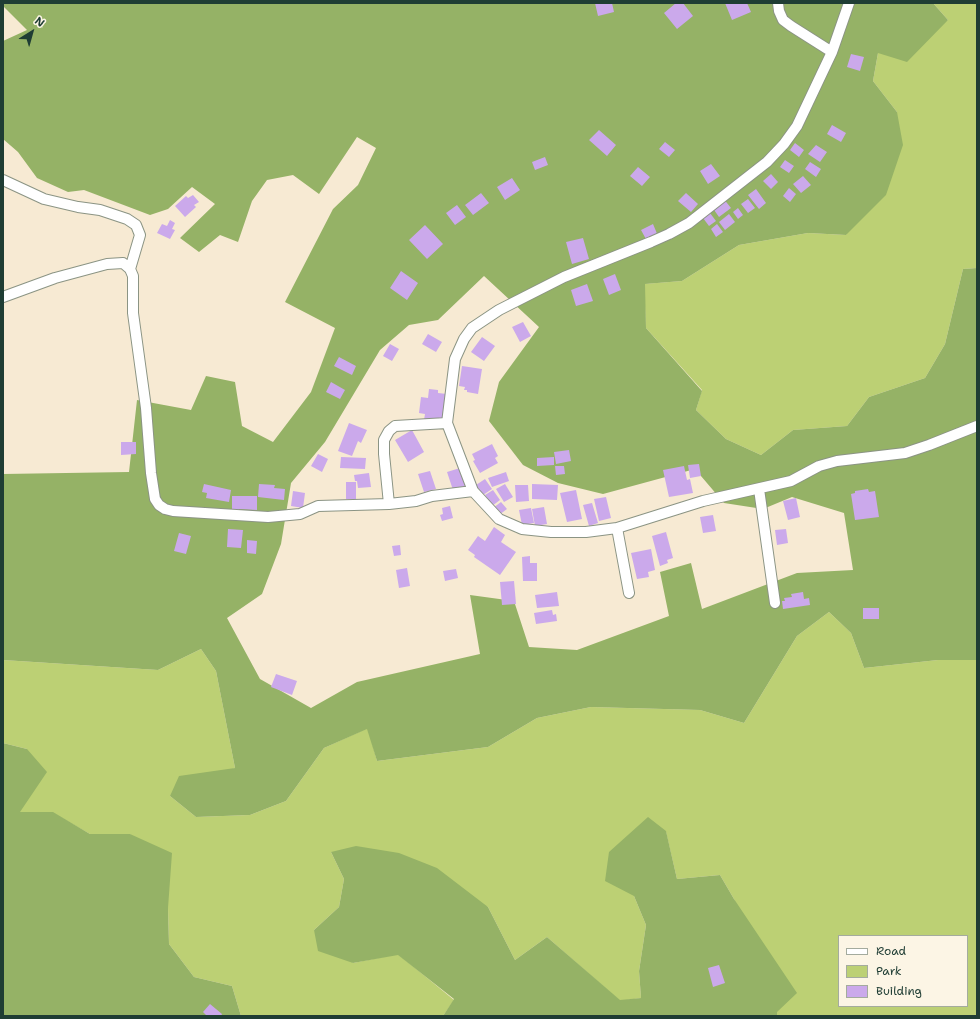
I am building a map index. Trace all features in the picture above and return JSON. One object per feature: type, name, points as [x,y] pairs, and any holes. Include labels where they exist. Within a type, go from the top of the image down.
[{"type":"street","points":[[778,3],[779,11],[783,20],[832,52]]},
{"type":"street","points":[[849,3],[832,52],[797,126],[784,144],[767,162],[689,223],[663,237],[564,277],[499,310],[472,328],[464,339],[455,359],[447,423],[473,491],[499,520],[522,530],[551,532],[586,532],[618,528],[686,506],[791,481],[819,466],[837,461],[905,453],[930,445],[977,426]]},
{"type":"street","points":[[3,180],[44,199],[78,207],[100,210],[127,219],[136,225],[140,235],[130,269]]},
{"type":"street","points":[[3,297],[55,278],[107,264],[122,264],[130,269],[133,276],[132,313],[146,408],[151,473],[155,499],[158,505],[165,509],[173,511],[268,517],[300,514],[318,506],[389,504],[416,501],[432,496],[473,491]]},
{"type":"street","points":[[389,504],[384,440],[389,431],[395,426],[447,423]]},
{"type":"street","points":[[759,488],[775,603]]},
{"type":"street","points":[[618,528],[629,593]]},
{"type":"green space","points":[[3,3],[933,3],[948,20],[907,62],[878,53],[873,81],[897,112],[903,145],[886,195],[846,235],[808,233],[739,245],[682,281],[645,284],[646,328],[702,391],[696,410],[726,439],[761,455],[793,430],[847,426],[869,397],[925,378],[945,344],[963,269],[977,268],[977,660],[938,660],[864,668],[851,633],[829,612],[797,636],[744,723],[700,710],[591,707],[537,718],[488,747],[377,761],[367,729],[324,748],[286,801],[250,815],[196,817],[170,796],[179,776],[235,768],[216,671],[201,649],[158,670],[3,660],[3,474],[129,472],[137,400],[191,410],[206,376],[235,382],[242,426],[273,442],[311,392],[335,328],[285,302],[333,209],[358,185],[376,148],[357,137],[319,194],[293,175],[267,180],[252,201],[238,242],[220,235],[199,252],[180,238],[215,204],[192,187],[168,209],[150,215],[84,190],[68,192],[37,178],[18,152],[3,139],[3,41],[27,30],[3,6]],"holes":[[[484,276],[539,327],[499,382],[489,421],[523,465],[558,483],[603,494],[695,469],[724,503],[763,509],[792,497],[844,513],[853,570],[797,573],[702,609],[691,563],[660,572],[669,616],[577,650],[529,647],[514,601],[470,595],[480,654],[357,682],[311,708],[260,679],[227,618],[262,594],[281,544],[291,483],[325,442],[380,350],[409,325],[438,320]]]},
{"type":"green space","points":[[933,3],[977,3],[977,268],[963,269],[945,344],[925,378],[869,397],[847,426],[793,430],[761,455],[726,439],[696,410],[702,390],[646,328],[644,284],[682,281],[739,245],[808,233],[846,235],[897,112],[873,81],[878,53],[948,20]]},
{"type":"green space","points":[[829,612],[851,633],[864,668],[938,660],[977,660],[977,1016],[777,1016],[777,1012],[734,899],[720,875],[677,879],[666,832],[634,896],[646,925],[639,971],[641,998],[620,1001],[547,937],[515,960],[488,907],[331,852],[344,879],[339,907],[314,930],[353,963],[398,954],[454,1000],[443,1016],[241,1016],[232,986],[194,977],[169,944],[168,908],[130,834],[90,834],[53,813],[19,812],[27,749],[3,743],[3,660],[158,670],[201,649],[216,671],[235,768],[170,796],[196,817],[250,815],[286,801],[324,748],[368,728],[377,761],[488,747],[537,718],[591,707],[700,710],[744,723],[797,636]]},
{"type":"green space","points":[[3,743],[27,749],[47,772],[20,812],[53,812],[90,834],[130,834],[172,853],[168,908],[169,944],[194,977],[232,986],[241,1016],[3,1016]]},
{"type":"green space","points":[[648,817],[666,831],[677,879],[720,875],[734,899],[797,993],[777,1012],[777,1016],[443,1016],[454,999],[398,955],[353,963],[318,951],[314,930],[339,907],[344,879],[331,852],[356,846],[399,853],[437,868],[488,907],[515,960],[547,937],[620,1000],[641,998],[639,971],[646,925],[634,896],[605,881],[609,852]]},
{"type":"building","points":[[595,3],[612,3],[614,12],[598,16]]},
{"type":"building","points":[[676,3],[683,3],[693,16],[677,29],[664,13]]},
{"type":"building","points":[[725,3],[747,3],[751,12],[732,20]]},
{"type":"building","points":[[851,54],[864,57],[860,71],[847,67]]},
{"type":"building","points":[[832,125],[846,133],[841,142],[827,134]]},
{"type":"building","points":[[599,130],[616,145],[607,156],[589,140]]},
{"type":"building","points":[[665,142],[675,150],[669,157],[659,149]]},
{"type":"building","points":[[795,143],[804,150],[799,157],[790,150]]},
{"type":"building","points":[[816,145],[827,152],[820,162],[808,154]]},
{"type":"building","points":[[545,157],[548,165],[535,170],[532,162]]},
{"type":"building","points":[[785,160],[794,166],[789,173],[780,167]]},
{"type":"building","points":[[810,162],[821,169],[816,177],[805,169]]},
{"type":"building","points":[[711,164],[720,176],[708,184],[700,171]]},
{"type":"building","points":[[638,167],[650,177],[642,186],[630,176]]},
{"type":"building","points":[[771,174],[778,182],[771,189],[763,181]]},
{"type":"building","points":[[803,176],[811,185],[801,193],[793,184]]},
{"type":"building","points":[[512,178],[520,190],[505,200],[497,187]]},
{"type":"building","points":[[789,188],[796,194],[790,202],[783,196]]},
{"type":"building","points":[[756,189],[766,203],[759,209],[748,195]]},
{"type":"building","points":[[481,193],[489,203],[473,215],[465,205]]},
{"type":"building","points":[[686,193],[698,204],[691,212],[678,201]]},
{"type":"building","points":[[193,195],[199,202],[194,205],[196,207],[185,217],[175,206],[186,196],[188,198]]},
{"type":"building","points":[[723,198],[731,208],[719,217],[712,207]]},
{"type":"building","points":[[748,199],[755,208],[748,213],[741,204]]},
{"type":"building","points":[[457,205],[466,217],[455,225],[446,213]]},
{"type":"building","points":[[738,208],[743,215],[738,219],[733,212]]},
{"type":"building","points":[[710,213],[716,221],[709,226],[703,218]]},
{"type":"building","points":[[729,214],[735,222],[725,230],[719,222]]},
{"type":"building","points":[[170,220],[175,223],[172,229],[175,230],[170,239],[157,233],[162,224],[167,226]]},
{"type":"building","points":[[653,224],[658,236],[647,241],[641,230]]},
{"type":"building","points":[[717,224],[723,232],[716,237],[711,229]]},
{"type":"building","points":[[425,225],[443,244],[427,259],[409,240]]},
{"type":"building","points":[[583,238],[589,259],[572,264],[566,242]]},
{"type":"building","points":[[401,271],[418,283],[407,300],[390,288]]},
{"type":"building","points":[[615,274],[621,290],[609,295],[603,279]]},
{"type":"building","points":[[587,284],[593,301],[576,306],[571,290]]},
{"type":"building","points":[[523,322],[531,336],[520,342],[512,327]]},
{"type":"building","points":[[428,334],[442,342],[436,352],[422,344]]},
{"type":"building","points":[[482,337],[495,346],[484,361],[471,352]]},
{"type":"building","points":[[390,344],[399,349],[392,361],[383,356]]},
{"type":"building","points":[[339,357],[356,366],[352,375],[334,366]]},
{"type":"building","points":[[462,366],[482,369],[478,394],[467,392],[467,390],[464,390],[465,387],[459,386]]},
{"type":"building","points":[[331,382],[345,390],[340,399],[326,392]]},
{"type":"building","points":[[429,389],[438,390],[438,393],[447,394],[443,423],[424,420],[425,414],[419,413],[421,397],[428,398]]},
{"type":"building","points":[[349,423],[367,430],[361,443],[358,441],[352,456],[338,451]]},
{"type":"building","points":[[412,430],[424,452],[408,462],[395,440]]},
{"type":"building","points":[[121,442],[136,442],[136,454],[121,455]]},
{"type":"building","points":[[492,444],[498,456],[495,458],[498,463],[480,473],[473,461],[475,460],[472,454]]},
{"type":"building","points":[[569,450],[571,461],[556,464],[554,452]]},
{"type":"building","points":[[318,454],[328,459],[322,472],[311,466]]},
{"type":"building","points":[[341,457],[366,458],[365,469],[340,468]]},
{"type":"building","points":[[554,457],[554,465],[537,466],[537,458]]},
{"type":"building","points":[[699,464],[701,476],[690,478],[688,465]]},
{"type":"building","points":[[555,466],[564,466],[565,474],[556,475]]},
{"type":"building","points":[[684,466],[687,480],[690,479],[693,493],[669,497],[663,470]]},
{"type":"building","points":[[460,468],[466,489],[454,493],[447,472]]},
{"type":"building","points":[[430,471],[436,489],[424,492],[418,474]]},
{"type":"building","points":[[506,472],[509,481],[492,487],[488,478]]},
{"type":"building","points":[[369,473],[371,487],[358,488],[354,475]]},
{"type":"building","points":[[485,479],[492,489],[483,495],[476,485]]},
{"type":"building","points":[[346,482],[356,482],[356,499],[346,499]]},
{"type":"building","points":[[204,484],[231,490],[229,502],[206,498],[207,493],[202,492]]},
{"type":"building","points":[[259,484],[275,485],[274,488],[285,489],[284,500],[258,497]]},
{"type":"building","points":[[505,484],[513,497],[504,502],[496,489]]},
{"type":"building","points":[[532,484],[558,485],[557,500],[532,499]]},
{"type":"building","points":[[515,485],[528,485],[529,501],[516,502]]},
{"type":"building","points":[[868,489],[869,492],[875,491],[879,517],[855,520],[851,494],[855,493],[855,491]]},
{"type":"building","points":[[493,490],[500,500],[492,506],[485,495]]},
{"type":"building","points":[[576,490],[582,519],[567,522],[560,493]]},
{"type":"building","points":[[293,491],[305,493],[303,508],[291,506]]},
{"type":"building","points":[[232,496],[257,496],[257,510],[239,509],[239,512],[232,512]]},
{"type":"building","points":[[606,497],[611,518],[599,521],[594,499]]},
{"type":"building","points":[[796,498],[800,517],[788,520],[783,501]]},
{"type":"building","points":[[501,502],[507,509],[499,515],[493,508]]},
{"type":"building","points":[[592,503],[598,523],[589,526],[583,505]]},
{"type":"building","points":[[450,506],[453,518],[442,521],[440,515],[443,514],[442,508]]},
{"type":"building","points":[[544,507],[547,524],[535,526],[532,509]]},
{"type":"building","points":[[531,508],[534,523],[522,525],[519,510]]},
{"type":"building","points":[[713,515],[716,531],[703,533],[700,517]]},
{"type":"building","points":[[494,527],[505,535],[501,542],[516,552],[500,575],[474,557],[475,555],[468,550],[478,536],[485,541]]},
{"type":"building","points":[[228,529],[243,530],[241,548],[227,547]]},
{"type":"building","points":[[786,529],[788,543],[777,545],[775,530]]},
{"type":"building","points":[[666,532],[673,558],[667,560],[668,563],[660,566],[652,536]]},
{"type":"building","points":[[179,533],[191,536],[186,554],[174,551]]},
{"type":"building","points":[[247,540],[257,541],[256,554],[247,553]]},
{"type":"building","points":[[400,545],[401,555],[394,556],[392,546]]},
{"type":"building","points":[[651,549],[655,570],[648,572],[649,577],[637,579],[631,553]]},
{"type":"building","points":[[530,556],[530,563],[537,563],[537,581],[523,581],[522,557]]},
{"type":"building","points":[[407,568],[410,586],[399,588],[396,570]]},
{"type":"building","points":[[456,569],[458,578],[445,581],[443,571]]},
{"type":"building","points":[[514,581],[516,604],[502,605],[500,582]]},
{"type":"building","points":[[557,592],[559,606],[537,608],[535,595]]},
{"type":"building","points":[[803,592],[804,599],[809,598],[810,605],[783,609],[782,601],[785,601],[784,598],[792,597],[791,594]]},
{"type":"building","points":[[863,608],[879,608],[879,619],[863,619]]},
{"type":"building","points":[[552,610],[553,615],[556,614],[557,621],[536,624],[534,613]]},
{"type":"building","points":[[276,674],[297,681],[292,695],[271,687]]},
{"type":"building","points":[[719,965],[725,983],[713,987],[708,968]]},
{"type":"building","points":[[210,1004],[222,1014],[221,1016],[207,1016],[203,1012]]}]
